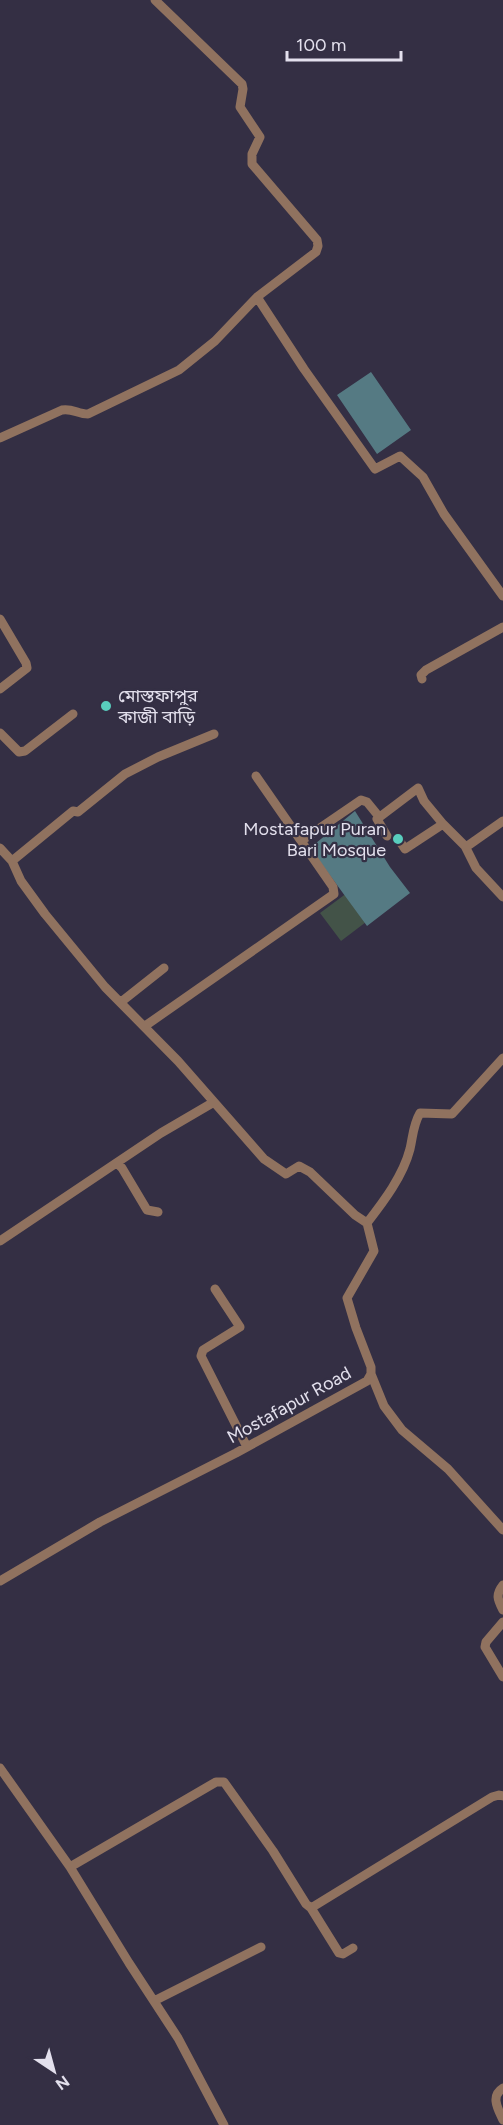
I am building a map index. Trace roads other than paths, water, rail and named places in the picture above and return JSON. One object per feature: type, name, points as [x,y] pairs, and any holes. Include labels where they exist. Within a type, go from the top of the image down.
[{"type":"street","points":[[0,438],[62,410],[70,408],[82,414],[88,414],[179,369],[215,341],[257,297],[316,252],[317,240],[252,164],[252,154],[260,137],[240,107],[242,84],[155,0]]},
{"type":"street","points":[[257,297],[303,369],[375,469],[399,456],[423,477],[444,514],[503,596]]},
{"type":"street","points":[[0,619],[27,668],[0,689]]},
{"type":"street","points":[[422,679],[421,675],[426,670],[503,627]]},
{"type":"street","points":[[0,733],[19,752],[25,751],[74,714]]},
{"type":"street","points":[[12,861],[63,818],[73,811],[78,812],[125,774],[158,757],[214,734]]},
{"type":"street","points":[[145,1026],[333,894],[333,887],[256,776]]},
{"type":"street","points":[[387,836],[377,819],[418,788],[424,801],[466,847],[476,868],[503,897]]},
{"type":"street","points":[[301,841],[361,800],[368,802],[376,813]]},
{"type":"street","points":[[466,847],[503,821]]},
{"type":"street","points":[[399,840],[405,849],[443,824]]},
{"type":"street","points":[[0,848],[12,861],[21,881],[50,921],[105,987],[122,1002],[137,1021],[145,1026],[236,1125],[264,1159],[286,1174],[299,1166],[310,1172],[355,1215],[367,1223],[402,1170],[410,1150],[414,1123],[420,1113],[452,1114],[503,1058]]},
{"type":"street","points":[[122,1002],[164,968]]},
{"type":"street","points":[[0,1241],[214,1102]]},
{"type":"street","points":[[117,1163],[123,1168],[147,1210],[159,1212]]},
{"type":"street","name":"Mostafapur Road","points":[[0,1581],[100,1522],[247,1447],[367,1381],[371,1374],[371,1367],[347,1298],[374,1251],[367,1223]]},
{"type":"street","points":[[215,1289],[240,1327],[203,1350],[201,1356],[247,1447]]},
{"type":"street","points":[[371,1374],[384,1406],[402,1430],[448,1469],[503,1530]]},
{"type":"street","points":[[503,1585],[497,1598],[503,1610]]},
{"type":"street","points":[[503,1622],[486,1642],[485,1647],[503,1677]]},
{"type":"street","points":[[0,1768],[70,1868],[178,2038],[224,2125]]},
{"type":"street","points":[[70,1868],[216,1782],[224,1782],[273,1851],[339,1953],[343,1954],[353,1947]]},
{"type":"street","points":[[311,1908],[492,1797],[503,1796]]},
{"type":"street","points":[[154,2001],[261,1947]]},
{"type":"street","points":[[503,2088],[496,2097],[496,2105],[503,2120]]},
{"type":"place","name":"মোস্তফাপুর কাজী বাড়ি","points":[[106,706]]},
{"type":"place","name":"Mostafapur Puran Bari Mosque","points":[[398,839]]}]
